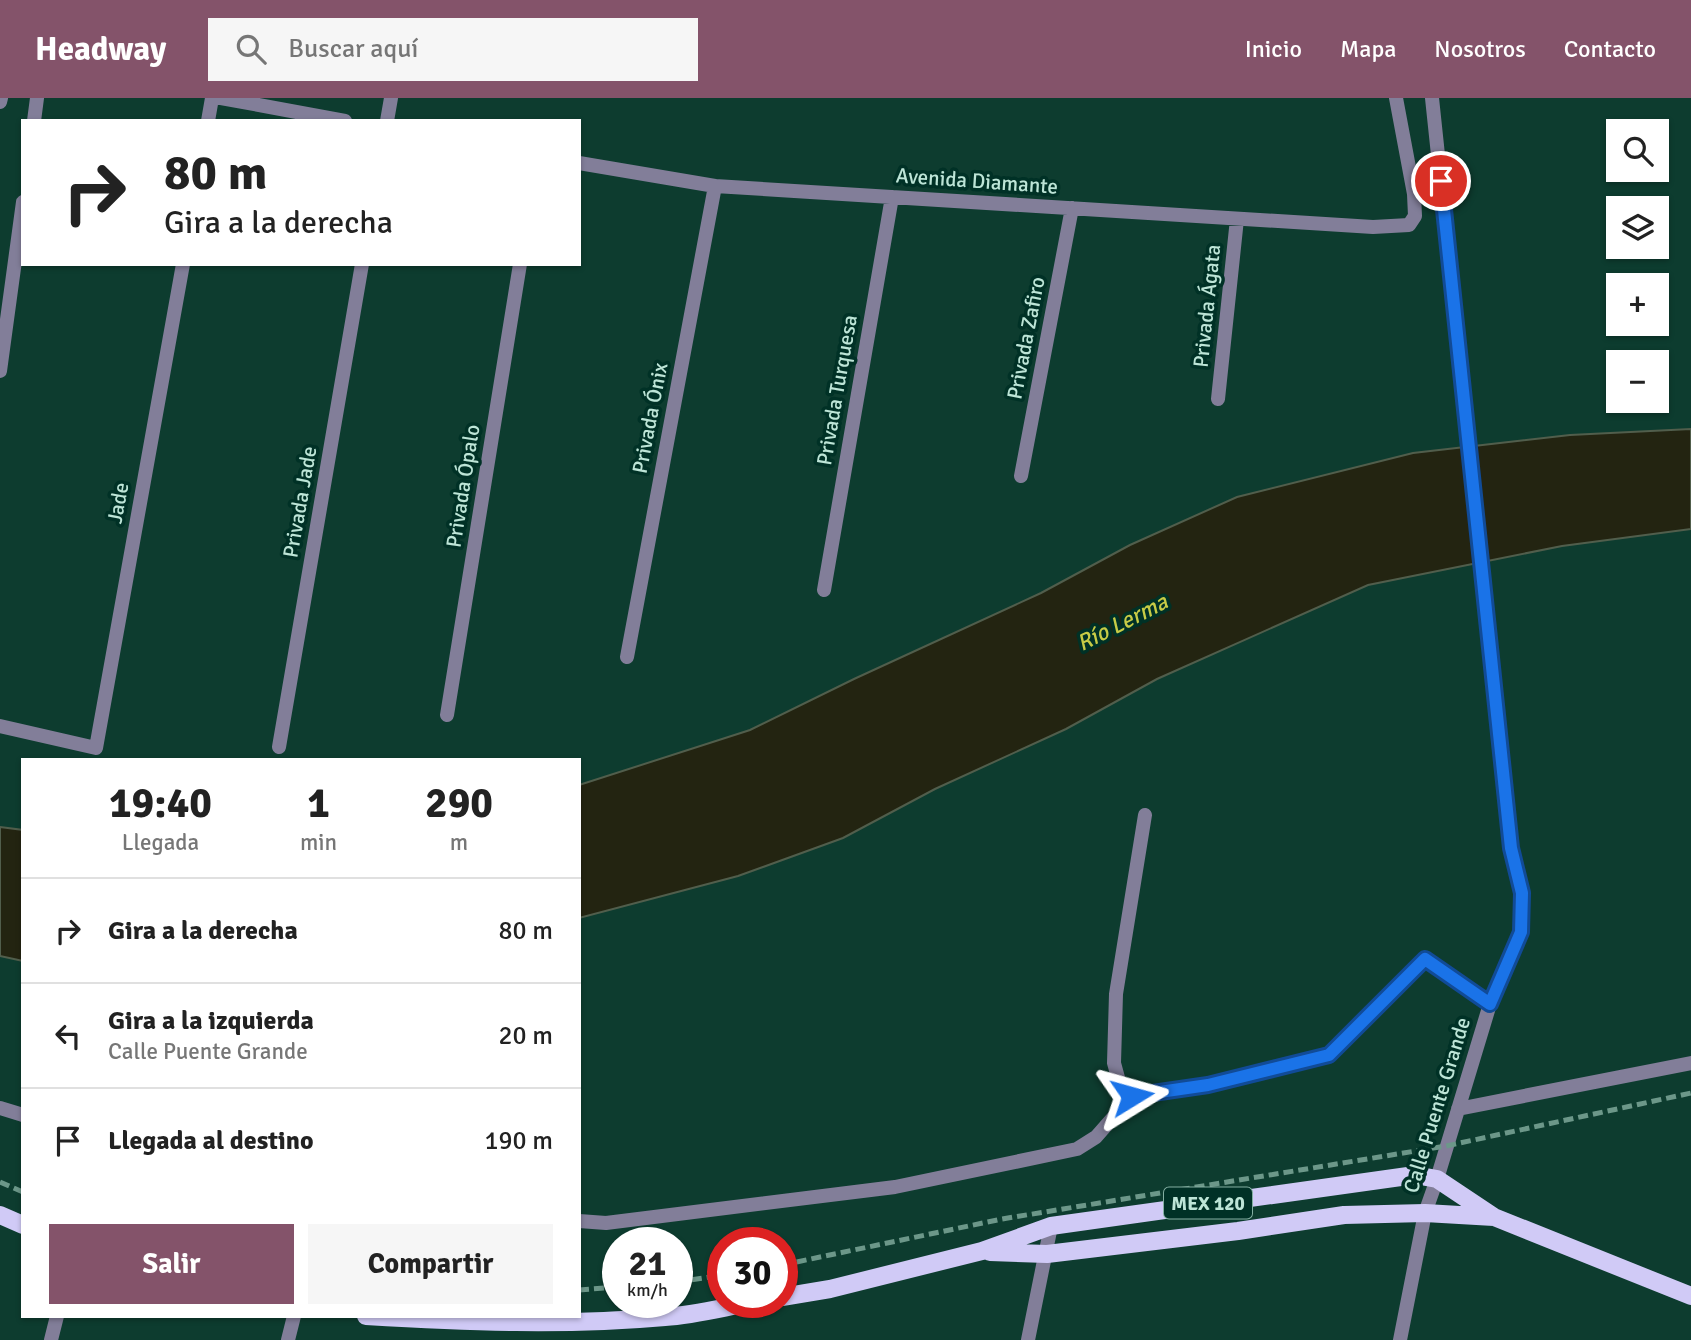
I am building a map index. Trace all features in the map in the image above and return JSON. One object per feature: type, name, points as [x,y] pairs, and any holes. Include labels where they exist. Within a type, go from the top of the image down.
[{"type":"main road","name":"MEX 120","points":[[798,1294],[830,1289],[982,1251],[1051,1226],[1415,1175],[1437,1180],[1494,1217],[1691,1296]]},
{"type":"main road","name":"MEX 120","points":[[982,1251],[1047,1254],[1344,1215],[1425,1213],[1494,1217]]},
{"type":"main road","points":[[0,1215],[21,1224]]},
{"type":"main road","points":[[402,1318],[567,1323],[668,1317],[707,1310]]},
{"type":"street","points":[[34,119],[37,98]]},
{"type":"street","points":[[208,119],[212,98]]},
{"type":"street","points":[[221,98],[334,119]]},
{"type":"street","points":[[387,119],[391,98]]},
{"type":"street","name":"Avenida Diamante","points":[[581,163],[715,186],[1373,227],[1409,225],[1415,216],[1414,194],[1396,98]]},
{"type":"street","name":"Calle Puente Grande","points":[[1400,1340],[1425,1213],[1490,1004],[1521,932],[1522,893],[1511,848],[1432,98]]},
{"type":"street","name":"Privada Ónix","points":[[627,657],[715,186]]},
{"type":"street","name":"Privada Turquesa","points":[[824,590],[892,197]]},
{"type":"street","name":"Privada Zafiro","points":[[1021,476],[1072,208]]},
{"type":"street","points":[[0,371],[21,217]]},
{"type":"street","name":"Privada Ágata","points":[[1218,399],[1237,219]]},
{"type":"street","name":"Jade","points":[[0,726],[96,748],[183,266]]},
{"type":"street","name":"Privada Jade","points":[[279,747],[362,266]]},
{"type":"street","name":"Privada Ópalo","points":[[447,715],[520,266]]},
{"type":"street","points":[[1132,1096],[1120,1085],[1114,1063],[1116,1008],[1145,815]]},
{"type":"street","points":[[581,1221],[607,1223],[895,1187],[1077,1149],[1096,1137],[1132,1096],[1208,1085],[1329,1055],[1425,959],[1490,1004]]},
{"type":"street","points":[[1458,1109],[1691,1063]]},
{"type":"street","points":[[0,1108],[21,1114]]},
{"type":"street","points":[[1028,1340],[1051,1226]]},
{"type":"street","points":[[51,1340],[56,1318]]},
{"type":"street","points":[[288,1340],[294,1318]]},
{"type":"water","name":"Río Lerma","points":[[1691,429],[1691,529],[1562,546],[1368,585],[1157,679],[1066,729],[935,789],[843,838],[738,876],[581,917],[581,784],[750,730],[1041,593],[1130,545],[1237,497],[1413,453],[1570,435]]},
{"type":"water","points":[[0,827],[21,830],[21,961],[0,956]]},
{"type":"railway","points":[[798,1262],[1002,1219],[1446,1146],[1691,1093]]},
{"type":"railway","points":[[0,1182],[21,1191]]},
{"type":"railway","points":[[693,1280],[707,1277]]},
{"type":"railway","points":[[581,1290],[602,1288]]},
{"type":"route","points":[[1132,1096],[1208,1085],[1329,1055],[1425,959],[1490,1004],[1521,932],[1522,893],[1511,848],[1441,181]]}]
